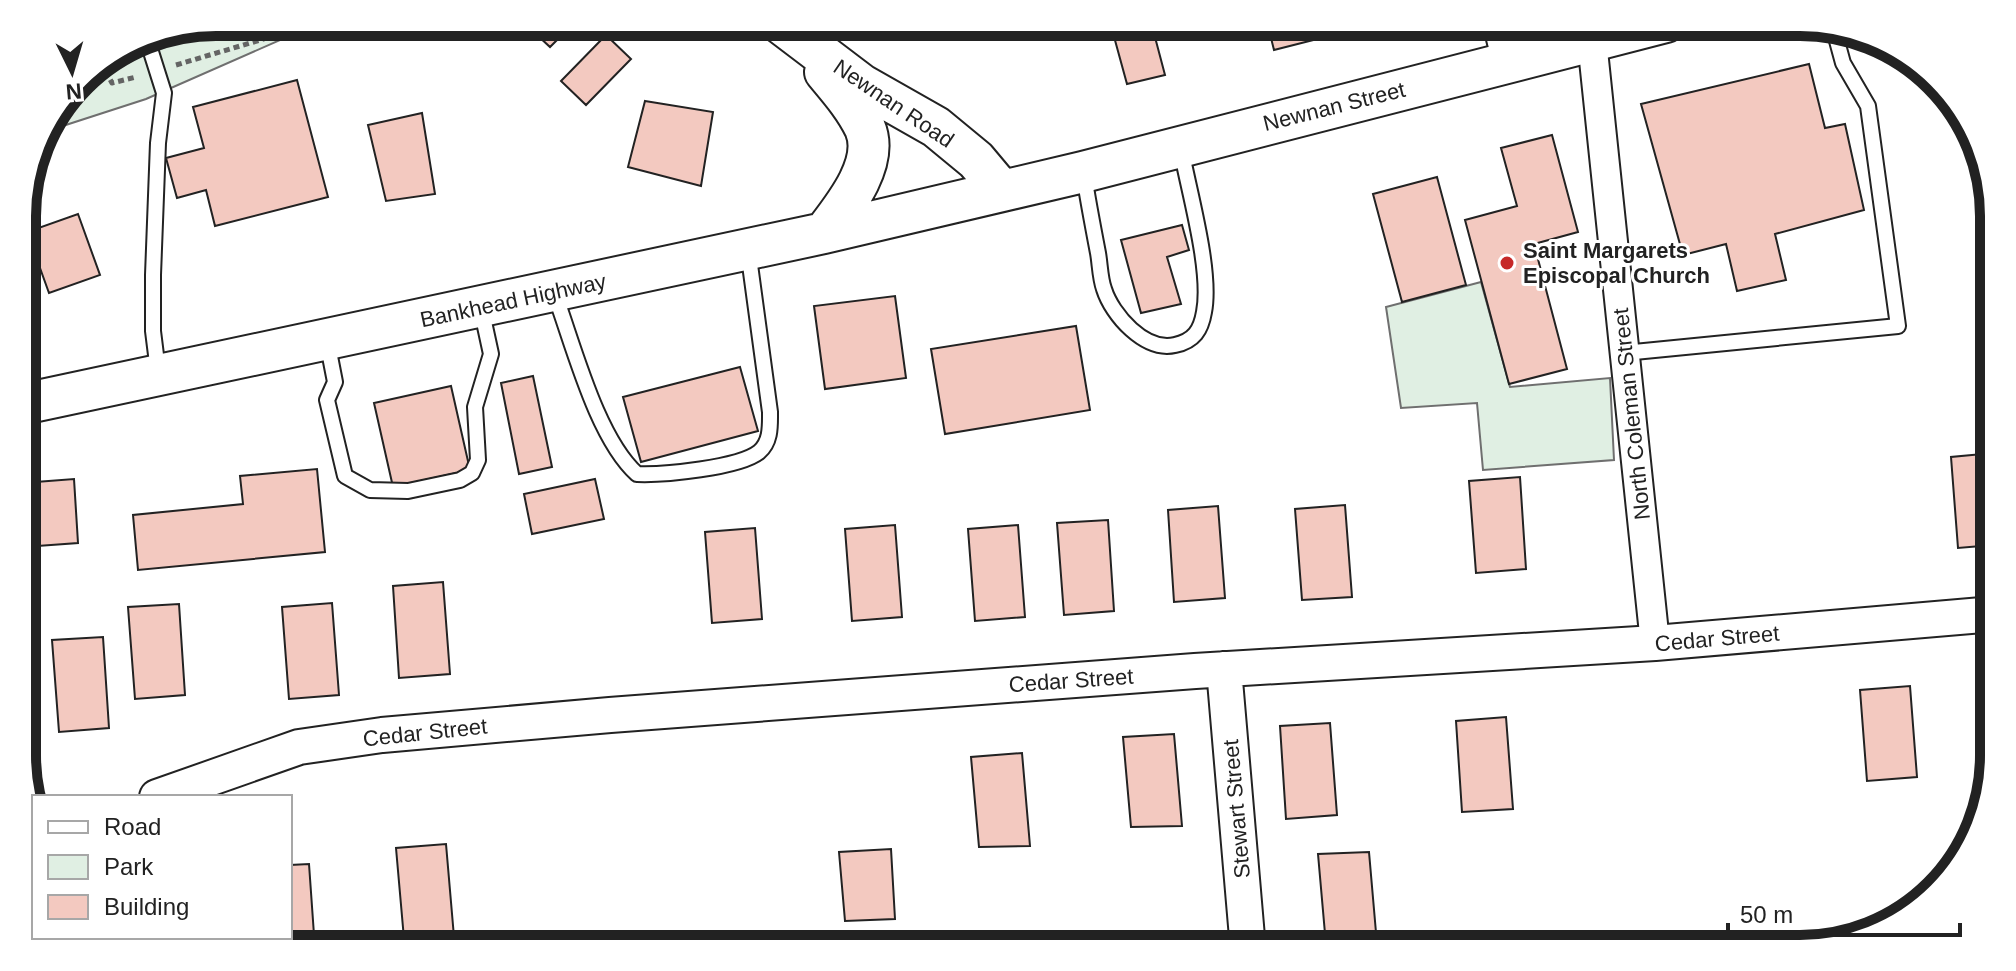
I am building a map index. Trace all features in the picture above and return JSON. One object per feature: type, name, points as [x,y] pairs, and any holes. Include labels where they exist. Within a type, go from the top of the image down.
[{"type":"main road","points":[[793,36],[850,102],[866,131],[866,161],[855,192],[824,233]]},
{"type":"main road","name":"Newnan Road","points":[[797,36],[862,85],[936,127],[976,160],[1002,191]]},
{"type":"main road","name":"Newnan Street","points":[[1002,191],[1611,36]]},
{"type":"main road","name":"Bankhead Highway","points":[[36,401],[824,233],[1002,191]]},
{"type":"street","points":[[1500,36],[1507,63]]},
{"type":"street","name":"North Coleman Street","points":[[1592,41],[1655,643]]},
{"type":"street","name":"Cedar Street","points":[[163,795],[299,747],[382,735],[1224,669],[1655,643],[1980,615]]},
{"type":"street","name":"Stewart Street","points":[[1224,669],[1247,935]]},
{"type":"lane","points":[[1624,353],[1898,326],[1868,106],[1843,63],[1837,40]]},
{"type":"lane","points":[[150,49],[164,93],[158,143],[153,275],[153,331],[158,375]]},
{"type":"lane","points":[[1083,172],[1104,290],[1129,327],[1162,347],[1177,345],[1192,338],[1200,329],[1206,289],[1180,145]]},
{"type":"lane","points":[[553,291],[597,410],[622,460],[637,474],[667,475],[734,462],[759,452],[769,437],[770,412],[748,249]]},
{"type":"lane","points":[[327,341],[335,382],[327,400],[345,476],[370,490],[408,491],[460,480],[472,473],[478,460],[475,407],[491,354],[481,306]]},
{"type":"path","points":[[112,83],[274,36]]},
{"type":"green space","points":[[204,36],[289,36],[146,99],[112,110],[112,69],[147,50],[181,39]]},
{"type":"green space","points":[[69,112],[106,112],[60,127]]},
{"type":"green space","points":[[1481,282],[1510,387],[1610,378],[1614,460],[1483,470],[1477,403],[1401,408],[1386,307]]},
{"type":"building","points":[[538,36],[561,36],[550,47]]},
{"type":"building","points":[[605,36],[631,59],[586,105],[561,81]]},
{"type":"building","points":[[1114,36],[1155,36],[1165,75],[1127,84]]},
{"type":"building","points":[[1270,36],[1329,36],[1274,50]]},
{"type":"building","points":[[1809,64],[1825,128],[1845,124],[1864,210],[1775,234],[1786,280],[1737,291],[1726,244],[1683,255],[1641,104]]},
{"type":"building","points":[[297,80],[328,197],[215,226],[206,190],[177,198],[166,158],[204,148],[193,107]]},
{"type":"building","points":[[645,101],[713,112],[701,186],[628,167]]},
{"type":"building","points":[[422,113],[435,194],[386,201],[368,125]]},
{"type":"building","name":"Saint Margarets Episcopal Church","points":[[1552,135],[1578,232],[1534,244],[1567,369],[1509,384],[1465,220],[1517,206],[1501,148]]},
{"type":"building","points":[[1437,177],[1466,285],[1402,302],[1373,194]]},
{"type":"building","points":[[78,214],[100,275],[49,293],[36,257],[36,229]]},
{"type":"building","points":[[1182,225],[1189,250],[1167,257],[1181,304],[1141,313],[1121,240]]},
{"type":"building","points":[[895,296],[906,378],[825,389],[814,306]]},
{"type":"building","points":[[1076,326],[1090,410],[945,434],[931,349]]},
{"type":"building","points":[[740,367],[758,431],[641,462],[623,397]]},
{"type":"building","points":[[533,376],[552,467],[519,474],[501,383]]},
{"type":"building","points":[[451,386],[470,470],[393,487],[374,403]]},
{"type":"building","points":[[1980,454],[1980,546],[1958,548],[1951,457]]},
{"type":"building","points":[[317,469],[325,552],[138,570],[133,515],[243,504],[240,476]]},
{"type":"building","points":[[1520,477],[1526,569],[1476,573],[1469,481]]},
{"type":"building","points":[[74,479],[78,543],[36,546],[36,482]]},
{"type":"building","points":[[595,479],[604,519],[532,534],[524,494]]},
{"type":"building","points":[[1345,505],[1352,597],[1302,600],[1295,509]]},
{"type":"building","points":[[1218,506],[1225,598],[1174,602],[1168,510]]},
{"type":"building","points":[[1108,520],[1114,611],[1064,615],[1057,523]]},
{"type":"building","points":[[895,525],[902,617],[852,621],[845,529]]},
{"type":"building","points":[[1018,525],[1025,617],[975,621],[968,529]]},
{"type":"building","points":[[755,528],[762,619],[712,623],[705,532]]},
{"type":"building","points":[[443,582],[450,674],[399,678],[393,586]]},
{"type":"building","points":[[332,603],[339,695],[289,699],[282,607]]},
{"type":"building","points":[[179,604],[185,695],[135,699],[128,607]]},
{"type":"building","points":[[103,637],[109,728],[59,732],[52,640]]},
{"type":"building","points":[[1910,686],[1917,777],[1867,781],[1860,690]]},
{"type":"building","points":[[1506,717],[1513,809],[1462,812],[1456,721]]},
{"type":"building","points":[[1330,723],[1337,815],[1286,819],[1280,726]]},
{"type":"building","points":[[1174,734],[1182,826],[1131,827],[1123,737]]},
{"type":"building","points":[[1022,753],[1030,846],[979,847],[971,757]]},
{"type":"building","points":[[446,844],[454,935],[404,935],[396,848]]},
{"type":"building","points":[[891,849],[895,919],[845,921],[839,852]]},
{"type":"building","points":[[1369,852],[1376,935],[1325,935],[1318,854]]},
{"type":"building","points":[[309,864],[314,935],[292,935],[292,865]]},
{"type":"place","name":"Saint Margarets Episcopal Church","points":[[1507,263]]}]
